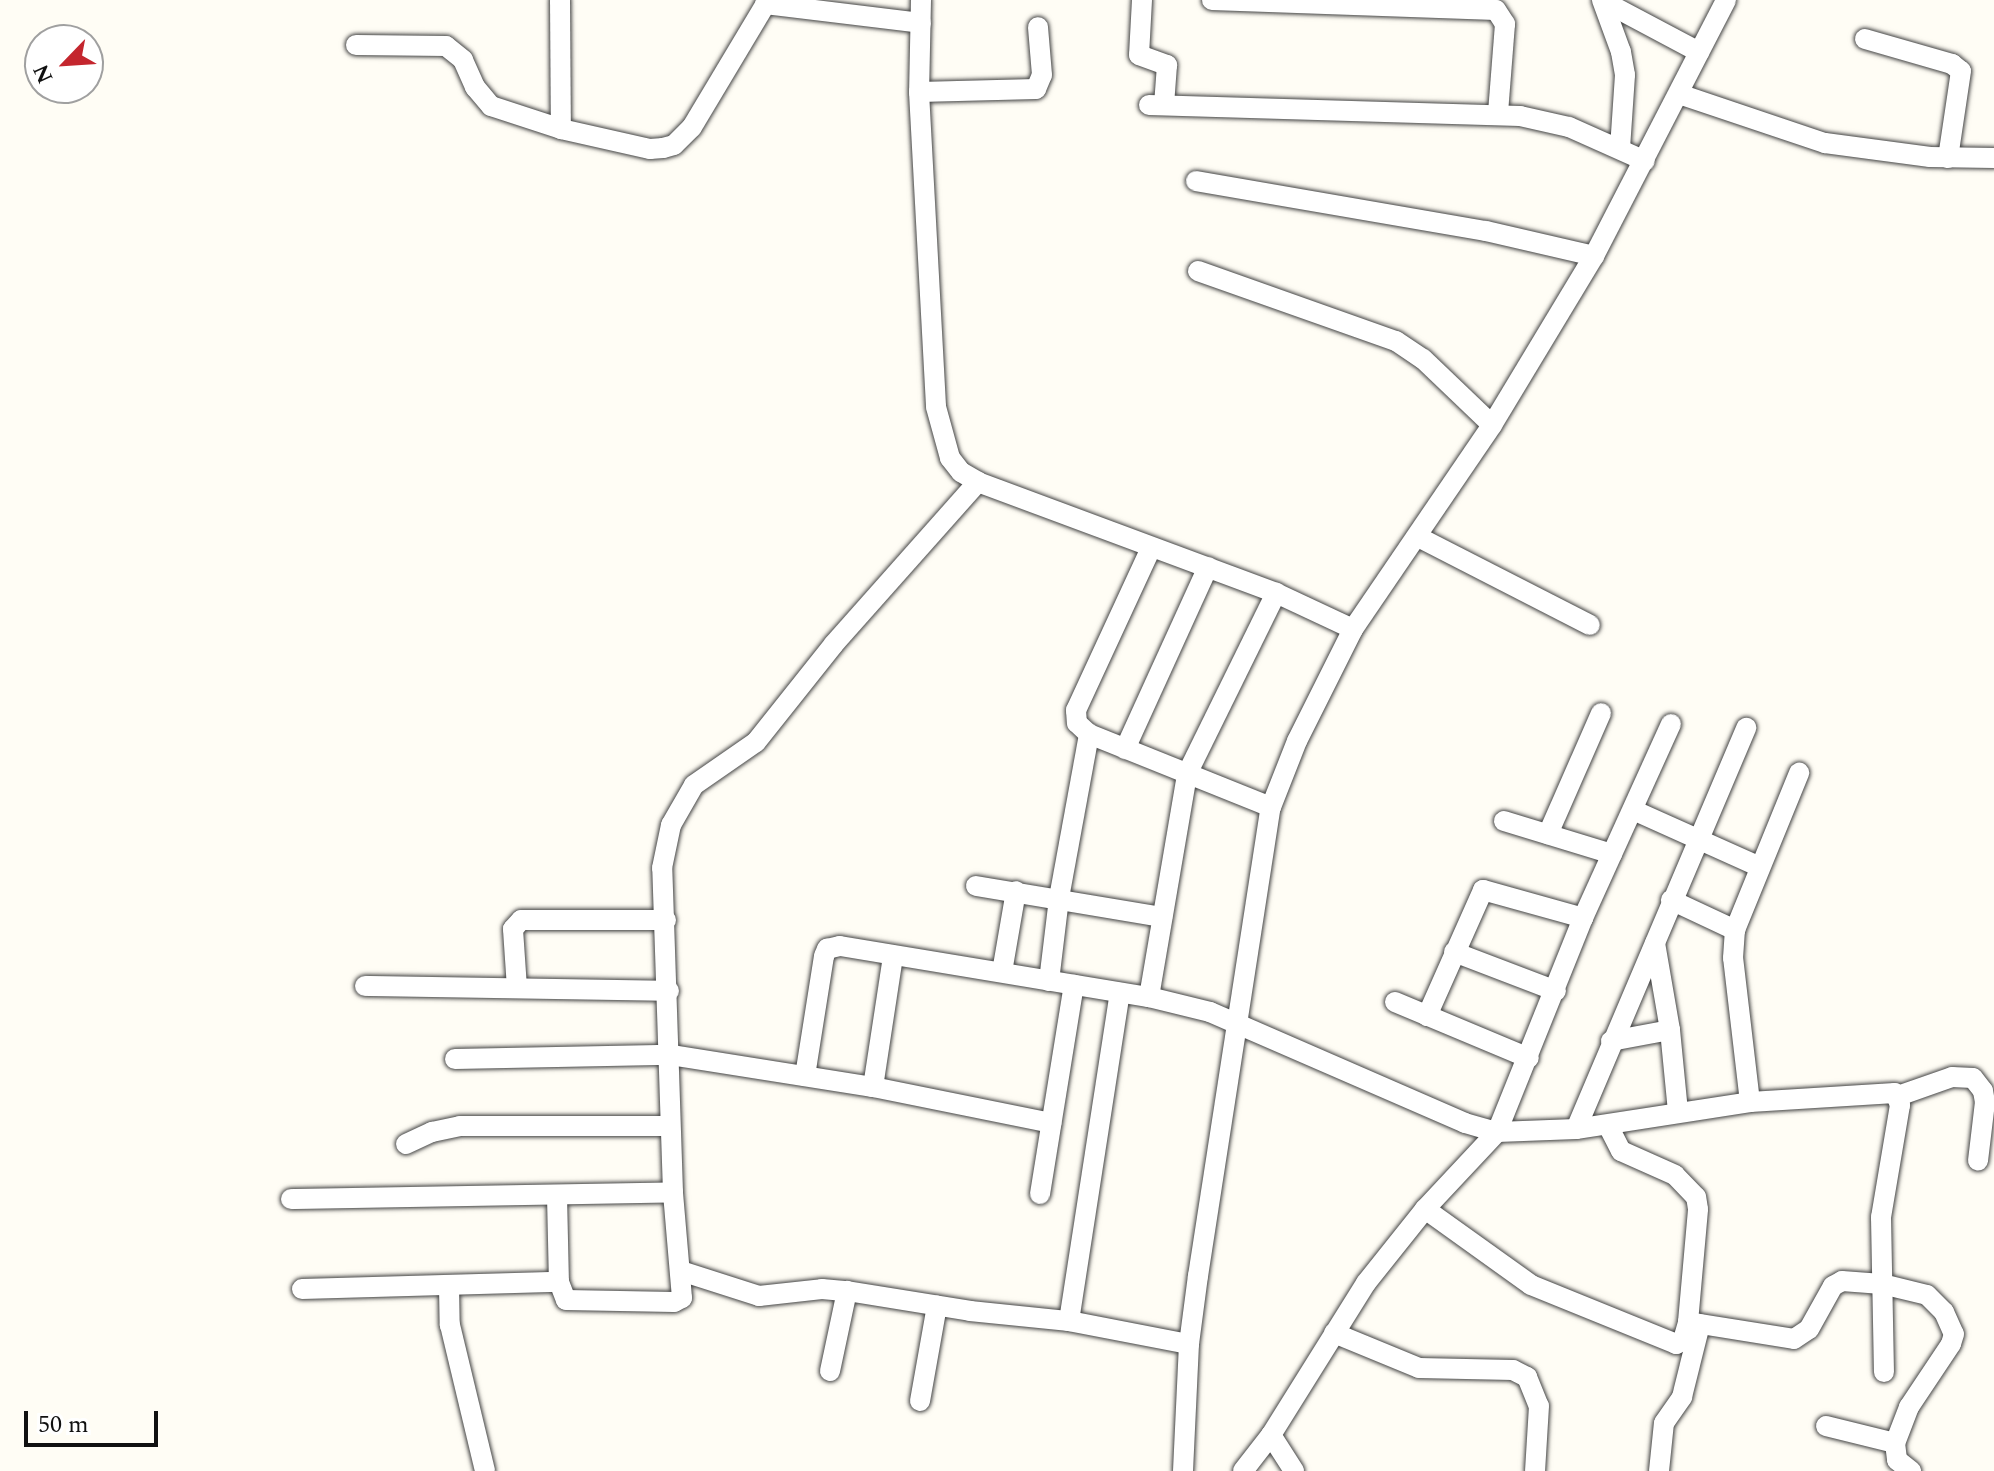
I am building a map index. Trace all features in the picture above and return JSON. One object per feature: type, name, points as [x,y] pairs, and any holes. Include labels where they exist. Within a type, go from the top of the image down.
[{"type":"street","points":[[560,0],[561,129]]},
{"type":"street","points":[[921,0],[919,92],[936,407],[950,458],[961,472],[978,482],[1276,593],[1353,629]]},
{"type":"street","points":[[1142,0],[1139,55],[1167,65],[1157,105],[1498,113],[1569,127],[1645,161]]},
{"type":"street","points":[[1212,0],[1496,10],[1505,24],[1498,113]]},
{"type":"street","points":[[1602,0],[1621,52],[1625,75],[1620,148]]},
{"type":"street","points":[[1602,0],[1699,52]]},
{"type":"street","points":[[1183,1471],[1189,1344],[1235,1021],[1271,807],[1297,741],[1353,629],[1492,425],[1594,256],[1726,0]]},
{"type":"street","points":[[356,45],[446,46],[463,60],[475,87],[491,106],[561,129],[650,149],[674,145],[692,127],[767,2],[921,23]]},
{"type":"street","points":[[919,92],[1036,89],[1042,75],[1038,27]]},
{"type":"street","points":[[1865,39],[1952,64],[1961,71],[1948,158]]},
{"type":"street","points":[[1679,94],[1825,143],[1948,158],[1994,158]]},
{"type":"street","points":[[1196,181],[1497,233],[1594,256]]},
{"type":"street","points":[[1198,271],[1396,341],[1423,359],[1492,425]]},
{"type":"street","points":[[557,1196],[559,1282],[562,1295],[571,1303],[674,1302],[682,1298],[670,1126],[671,1055],[662,868],[664,845],[694,785],[756,742],[841,635],[978,482]]},
{"type":"street","points":[[1418,537],[1590,625]]},
{"type":"street","points":[[1151,548],[1076,710],[1077,723],[1089,734],[1271,807]]},
{"type":"street","points":[[1125,749],[1208,567]]},
{"type":"street","points":[[1149,997],[1187,774],[1276,593]]},
{"type":"street","points":[[1548,834],[1601,713]]},
{"type":"street","points":[[1243,1471],[1271,1435],[1366,1283],[1425,1209],[1497,1132],[1583,918],[1671,724]]},
{"type":"street","points":[[1576,1129],[1697,836],[1746,728]]},
{"type":"street","points":[[1049,981],[1059,898],[1089,734]]},
{"type":"street","points":[[1750,1102],[1733,958],[1735,930],[1799,773]]},
{"type":"street","points":[[1633,810],[1697,836],[1760,867]]},
{"type":"street","points":[[1504,821],[1612,854]]},
{"type":"street","points":[[976,886],[1162,917]]},
{"type":"street","points":[[1427,1016],[1483,890],[1490,889],[1583,918]]},
{"type":"street","points":[[1002,972],[1016,891]]},
{"type":"street","points":[[1671,900],[1735,930]]},
{"type":"street","points":[[517,988],[513,929],[521,920],[666,920]]},
{"type":"street","points":[[1655,943],[1670,1030],[1678,1111]]},
{"type":"street","points":[[805,1076],[827,949],[840,946],[1149,997],[1235,1021],[1465,1123],[1497,1132],[1576,1129],[1750,1102],[1887,1091],[1898,1096],[1952,1077],[1973,1078],[1985,1102],[1978,1161]]},
{"type":"street","points":[[1454,952],[1556,991]]},
{"type":"street","points":[[873,1087],[893,956]]},
{"type":"street","points":[[1040,1194],[1074,985]]},
{"type":"street","points":[[365,986],[669,991]]},
{"type":"street","points":[[1069,1321],[1120,993]]},
{"type":"street","points":[[1395,1002],[1529,1058]]},
{"type":"street","points":[[1611,1041],[1670,1030]]},
{"type":"street","points":[[455,1059],[671,1055],[873,1087],[1051,1123]]},
{"type":"street","points":[[1884,1372],[1883,1197],[1900,1105],[1898,1096]]},
{"type":"street","points":[[1608,1125],[1621,1151],[1675,1175],[1696,1197],[1698,1209],[1694,1323],[1682,1397],[1664,1423],[1659,1471]]},
{"type":"street","points":[[406,1144],[432,1132],[460,1126],[670,1126]]},
{"type":"street","points":[[291,1199],[673,1192]]},
{"type":"street","points":[[1425,1209],[1531,1285],[1569,1303],[1676,1344],[1683,1340],[1694,1323]]},
{"type":"street","points":[[681,1271],[759,1296],[822,1289],[847,1291],[937,1306],[1069,1321],[1189,1344]]},
{"type":"street","points":[[302,1289],[559,1282]]},
{"type":"street","points":[[1694,1323],[1794,1339],[1809,1329],[1837,1283],[1882,1284],[1927,1295],[1944,1312],[1954,1334],[1951,1344],[1909,1407],[1895,1443],[1897,1460],[1911,1471]]},
{"type":"street","points":[[449,1286],[450,1325],[485,1471]]},
{"type":"street","points":[[830,1371],[847,1291]]},
{"type":"street","points":[[920,1401],[937,1306]]},
{"type":"street","points":[[1334,1333],[1419,1368],[1513,1370],[1527,1377],[1539,1406],[1535,1471]]},
{"type":"street","points":[[1826,1426],[1895,1443]]},
{"type":"street","points":[[1271,1435],[1294,1471]]}]
